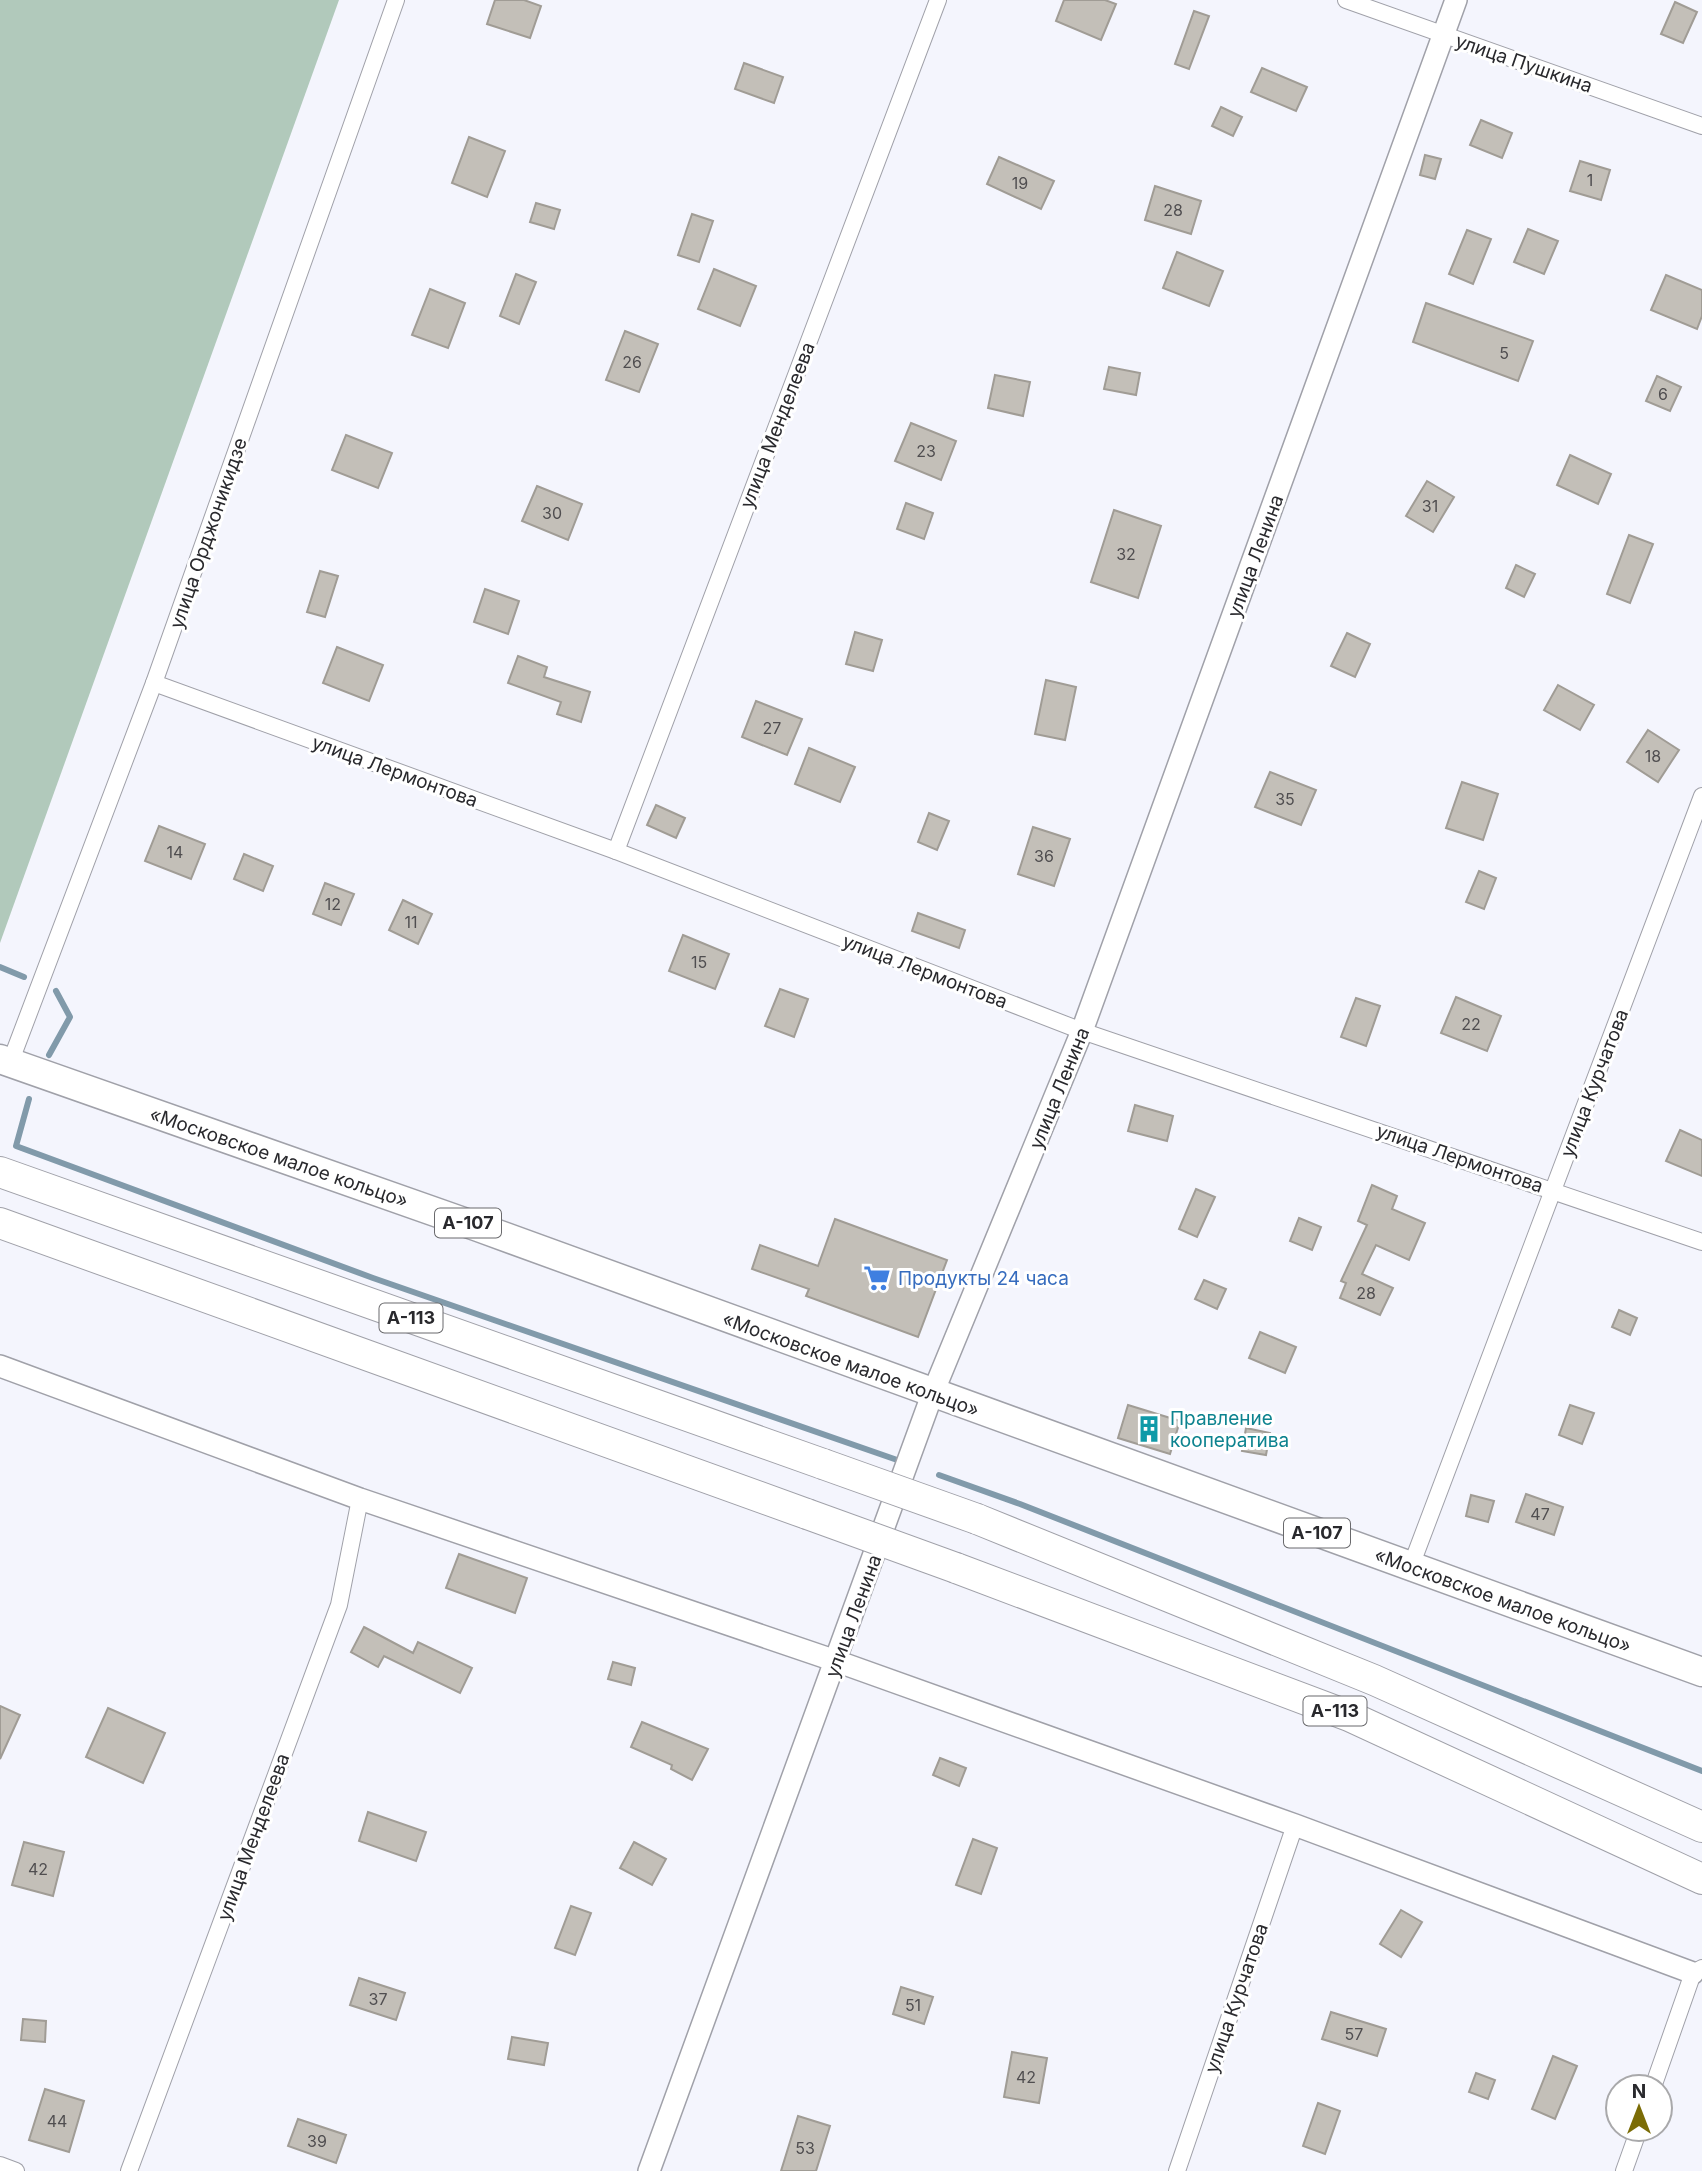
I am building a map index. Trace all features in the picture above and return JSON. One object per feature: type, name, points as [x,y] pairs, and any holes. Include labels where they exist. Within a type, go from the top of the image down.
[{"type":"highway","name":"«Московское малое кольцо»","points":[[5,1061],[478,1227],[932,1395],[1702,1672]]},
{"type":"highway","name":"А-113","points":[[0,1172],[977,1518],[1374,1680],[1702,1828]]},
{"type":"highway","name":"А-113","points":[[0,1223],[956,1568],[1349,1716],[1702,1879]]},
{"type":"street","name":"улица Орджоникидзе","points":[[5,1061],[154,683],[396,0]]},
{"type":"street","name":"улица Менделеева","points":[[616,851],[938,0]]},
{"type":"street","name":"улица Пушкина","points":[[1346,0],[1702,126]]},
{"type":"street","name":"улица Ленина","points":[[649,2171],[932,1395],[1082,1031],[1456,0]]},
{"type":"street","name":"улица Лермонтова","points":[[154,683],[616,851],[1082,1031],[1702,1242]]},
{"type":"street","name":"улица Курчатова","points":[[1410,1566],[1702,796]]},
{"type":"street","points":[[0,1366],[359,1499],[836,1661],[1697,1970],[1658,2073]]},
{"type":"street","name":"улица Менделеева","points":[[129,2171],[339,1605],[359,1499]]},
{"type":"street","name":"улица Курчатова","points":[[1177,2171],[1295,1825]]},
{"type":"street","points":[[1624,2171],[1634,2143]]},
{"type":"street","points":[[0,2165],[16,2171]]},
{"type":"green space","points":[[0,0],[339,0],[0,943]]},
{"type":"building","points":[[495,0],[524,0],[541,6],[530,38],[487,24]]},
{"type":"building","points":[[1064,0],[1105,0],[1116,4],[1101,40],[1056,21]]},
{"type":"building","points":[[1675,2],[1697,12],[1683,43],[1661,34]]},
{"type":"building","points":[[1194,11],[1209,16],[1189,69],[1175,64]]},
{"type":"building","points":[[744,63],[783,77],[774,103],[735,89]]},
{"type":"building","points":[[1262,68],[1307,87],[1296,111],[1251,92]]},
{"type":"building","points":[[1221,107],[1242,117],[1233,136],[1212,126]]},
{"type":"building","points":[[1481,120],[1512,133],[1502,158],[1470,145]]},
{"type":"building","points":[[469,137],[505,151],[487,197],[452,183]]},
{"type":"building","points":[[1425,155],[1441,159],[1435,179],[1420,175]]},
{"type":"building","points":[[999,157],[1054,181],[1041,209],[987,184]]},
{"type":"building","points":[[1580,161],[1610,170],[1601,200],[1570,191]]},
{"type":"building","points":[[1155,186],[1201,201],[1191,234],[1145,220]]},
{"type":"building","points":[[536,203],[560,210],[554,229],[530,222]]},
{"type":"building","points":[[692,214],[713,221],[699,262],[678,255]]},
{"type":"building","points":[[1528,229],[1558,241],[1544,274],[1514,262]]},
{"type":"building","points":[[1467,230],[1491,239],[1473,284],[1449,274]]},
{"type":"building","points":[[1177,252],[1223,271],[1209,306],[1163,288]]},
{"type":"building","points":[[714,269],[756,286],[740,326],[698,309]]},
{"type":"building","points":[[516,274],[536,282],[519,324],[500,316]]},
{"type":"building","points":[[1666,275],[1702,290],[1702,316],[1697,329],[1651,310]]},
{"type":"building","points":[[430,289],[465,303],[448,348],[412,335]]},
{"type":"building","points":[[1426,303],[1533,341],[1518,381],[1413,342]]},
{"type":"building","points":[[625,331],[658,344],[639,392],[606,380]]},
{"type":"building","points":[[1109,367],[1140,373],[1136,395],[1104,389]]},
{"type":"building","points":[[995,375],[1030,382],[1023,416],[988,408]]},
{"type":"building","points":[[1657,376],[1681,387],[1670,411],[1646,401]]},
{"type":"building","points":[[911,423],[956,441],[941,480],[895,461]]},
{"type":"building","points":[[346,435],[392,453],[378,488],[332,470]]},
{"type":"building","points":[[1570,455],[1611,474],[1598,504],[1557,485]]},
{"type":"building","points":[[1427,481],[1454,497],[1433,532],[1406,516]]},
{"type":"building","points":[[537,486],[582,504],[568,540],[522,521]]},
{"type":"building","points":[[906,503],[933,513],[924,539],[897,529]]},
{"type":"building","points":[[1114,510],[1161,526],[1138,598],[1091,582]]},
{"type":"building","points":[[1629,535],[1653,544],[1630,603],[1607,594]]},
{"type":"building","points":[[1516,565],[1535,574],[1524,597],[1506,588]]},
{"type":"building","points":[[320,571],[338,576],[325,617],[307,612]]},
{"type":"building","points":[[485,589],[519,601],[508,634],[474,622]]},
{"type":"building","points":[[855,632],[882,640],[873,671],[846,664]]},
{"type":"building","points":[[1347,633],[1370,644],[1355,677],[1331,666]]},
{"type":"building","points":[[337,647],[383,665],[369,701],[323,683]]},
{"type":"building","points":[[518,656],[547,667],[544,677],[590,692],[581,722],[557,714],[561,702],[508,683]]},
{"type":"building","points":[[1046,680],[1076,687],[1065,740],[1035,734]]},
{"type":"building","points":[[1558,685],[1594,705],[1580,730],[1544,710]]},
{"type":"building","points":[[756,701],[802,719],[787,755],[742,737]]},
{"type":"building","points":[[1648,730],[1679,750],[1658,782],[1627,762]]},
{"type":"building","points":[[809,748],[855,767],[840,802],[795,784]]},
{"type":"building","points":[[1270,772],[1316,790],[1301,825],[1255,807]]},
{"type":"building","points":[[1462,782],[1498,794],[1483,840],[1446,828]]},
{"type":"building","points":[[656,805],[685,818],[676,838],[647,825]]},
{"type":"building","points":[[929,813],[949,821],[937,850],[918,842]]},
{"type":"building","points":[[159,826],[205,844],[191,879],[145,861]]},
{"type":"building","points":[[1033,827],[1070,839],[1054,886],[1018,874]]},
{"type":"building","points":[[244,854],[273,866],[263,891],[234,879]]},
{"type":"building","points":[[1479,871],[1496,878],[1484,909],[1466,902]]},
{"type":"building","points":[[325,883],[354,894],[341,925],[313,914]]},
{"type":"building","points":[[403,900],[432,914],[418,944],[389,930]]},
{"type":"building","points":[[918,913],[965,930],[959,948],[912,931]]},
{"type":"building","points":[[683,935],[729,954],[715,989],[669,971]]},
{"type":"building","points":[[780,989],[808,999],[794,1037],[765,1026]]},
{"type":"building","points":[[1456,997],[1501,1016],[1487,1051],[1441,1033]]},
{"type":"building","points":[[1356,998],[1380,1006],[1366,1046],[1341,1037]]},
{"type":"building","points":[[1135,1105],[1173,1116],[1167,1141],[1128,1131]]},
{"type":"building","points":[[1680,1130],[1702,1140],[1702,1176],[1666,1161]]},
{"type":"building","points":[[1372,1185],[1397,1196],[1392,1209],[1425,1223],[1409,1260],[1376,1245],[1362,1274],[1393,1288],[1380,1315],[1340,1298],[1346,1283],[1341,1281],[1367,1225],[1358,1221]]},
{"type":"building","points":[[1196,1189],[1215,1197],[1197,1237],[1179,1229]]},
{"type":"building","points":[[1299,1218],[1321,1227],[1312,1250],[1290,1241]]},
{"type":"building","name":"Продукты 24 часа","points":[[835,1219],[947,1260],[918,1337],[806,1296],[809,1289],[752,1269],[760,1245],[818,1266]]},
{"type":"building","points":[[1204,1280],[1226,1289],[1217,1309],[1195,1299]]},
{"type":"building","points":[[1619,1310],[1637,1318],[1630,1335],[1612,1327]]},
{"type":"building","points":[[1260,1332],[1296,1347],[1285,1373],[1249,1358]]},
{"type":"building","name":"Правление кооператива","points":[[1128,1405],[1180,1421],[1170,1454],[1118,1438]]},
{"type":"building","points":[[1570,1405],[1594,1413],[1582,1444],[1559,1435]]},
{"type":"building","points":[[1246,1428],[1270,1433],[1266,1455],[1242,1451]]},
{"type":"building","points":[[1526,1494],[1563,1507],[1554,1535],[1516,1522]]},
{"type":"building","points":[[1471,1495],[1494,1501],[1488,1522],[1466,1516]]},
{"type":"building","points":[[459,1554],[527,1578],[515,1613],[446,1588]]},
{"type":"building","points":[[364,1627],[413,1653],[418,1642],[472,1668],[460,1693],[384,1656],[378,1667],[351,1652]]},
{"type":"building","points":[[613,1662],[635,1668],[631,1685],[608,1679]]},
{"type":"building","points":[[0,1706],[20,1715],[0,1759]]},
{"type":"building","points":[[108,1708],[165,1733],[143,1783],[86,1757]]},
{"type":"building","points":[[642,1722],[708,1749],[692,1780],[671,1769],[672,1765],[631,1747]]},
{"type":"building","points":[[940,1758],[966,1768],[959,1786],[933,1775]]},
{"type":"building","points":[[368,1812],[426,1832],[416,1861],[359,1841]]},
{"type":"building","points":[[973,1839],[997,1848],[981,1894],[956,1885]]},
{"type":"building","points":[[24,1842],[64,1852],[53,1896],[12,1885]]},
{"type":"building","points":[[634,1842],[666,1859],[652,1885],[620,1868]]},
{"type":"building","points":[[571,1906],[591,1913],[575,1955],[555,1948]]},
{"type":"building","points":[[1401,1910],[1422,1922],[1401,1957],[1380,1944]]},
{"type":"building","points":[[359,1978],[405,1993],[396,2020],[350,2005]]},
{"type":"building","points":[[901,1987],[933,1997],[924,2024],[893,2014]]},
{"type":"building","points":[[1331,2012],[1386,2029],[1377,2056],[1322,2039]]},
{"type":"building","points":[[23,2019],[46,2021],[45,2042],[21,2040]]},
{"type":"building","points":[[512,2037],[548,2043],[544,2065],[508,2059]]},
{"type":"building","points":[[1012,2052],[1047,2058],[1039,2103],[1004,2097]]},
{"type":"building","points":[[1553,2056],[1577,2066],[1555,2119],[1532,2109]]},
{"type":"building","points":[[1476,2073],[1495,2080],[1488,2099],[1469,2092]]},
{"type":"building","points":[[45,2089],[84,2101],[69,2152],[29,2140]]},
{"type":"building","points":[[1318,2103],[1340,2111],[1325,2154],[1303,2146]]},
{"type":"building","points":[[798,2116],[830,2126],[816,2171],[781,2171]]},
{"type":"building","points":[[298,2119],[346,2135],[336,2163],[288,2146]]},
{"type":"waterway","points":[[0,967],[24,977]]},
{"type":"waterway","points":[[49,1055],[70,1017],[56,991]]},
{"type":"waterway","points":[[29,1099],[16,1146],[373,1278],[903,1462]]},
{"type":"waterway","points":[[939,1475],[1020,1504],[1702,1771]]},
{"type":"place","name":"Продукты 24 часа","points":[[877,1278]]},
{"type":"place","name":"Правление кооператива","points":[[1149,1429]]}]
